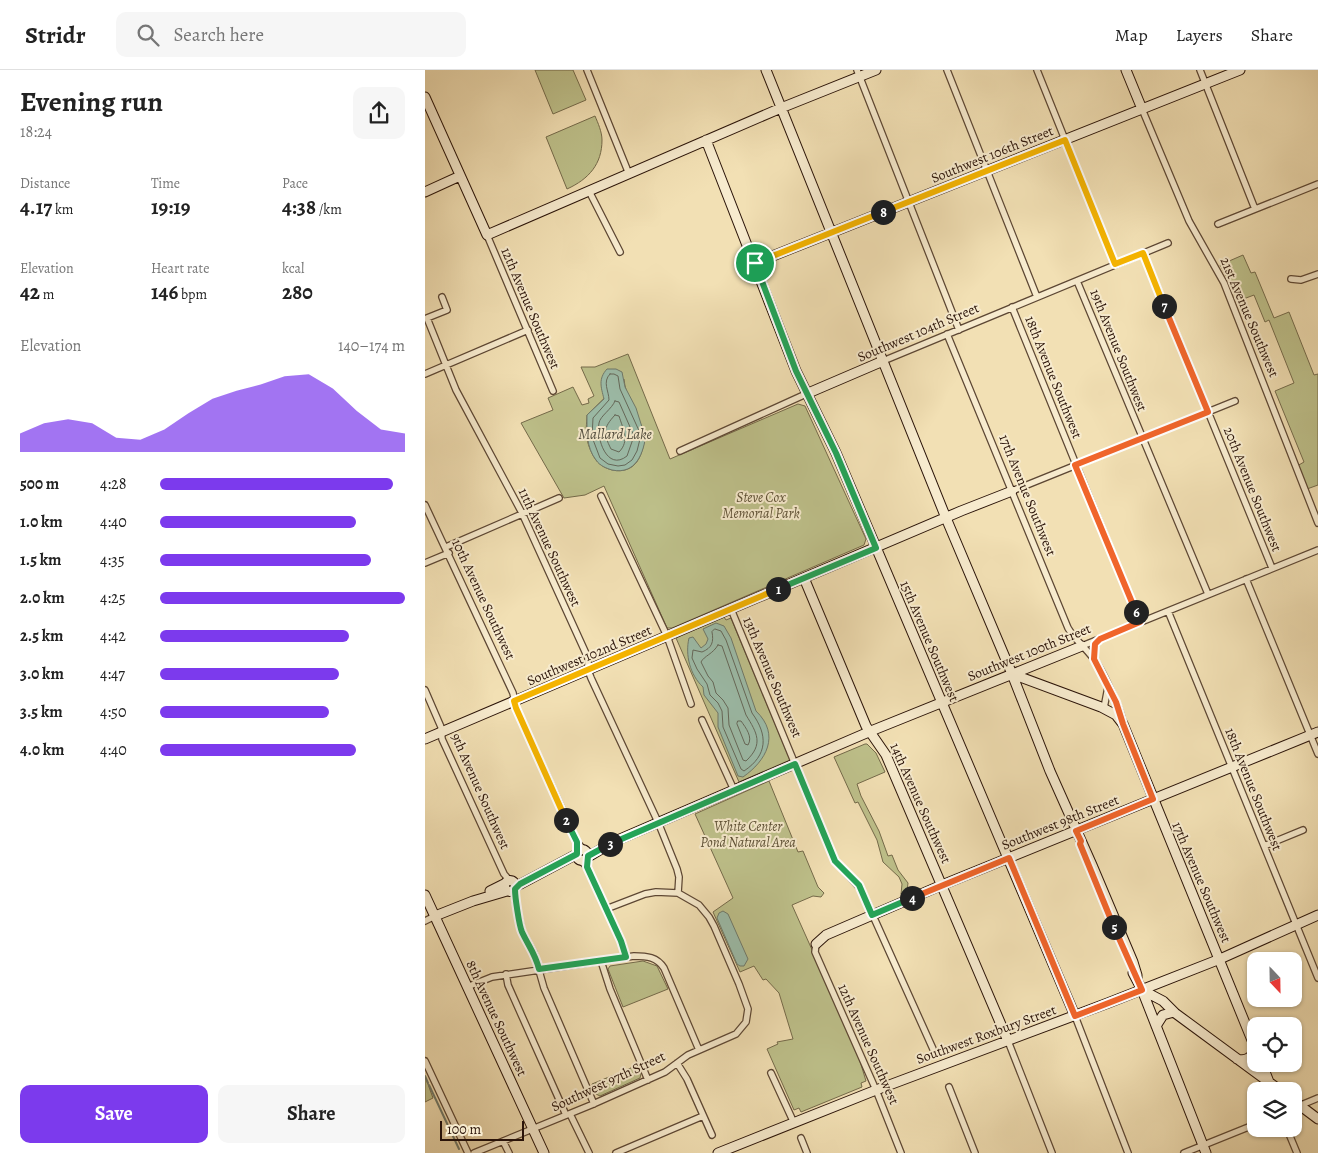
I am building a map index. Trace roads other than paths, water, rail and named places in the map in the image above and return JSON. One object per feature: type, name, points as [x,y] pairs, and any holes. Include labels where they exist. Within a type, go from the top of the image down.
[{"type":"street","points":[[587,70],[629,174]]},
{"type":"street","points":[[766,70],[946,518],[1013,674],[1050,771],[1081,841],[1084,853],[1142,990],[1205,1149]]},
{"type":"street","points":[[425,97],[487,235],[858,73],[876,70]]},
{"type":"street","name":"18th Avenue Southwest","points":[[947,70],[1037,297]]},
{"type":"street","points":[[1037,70],[1115,264]]},
{"type":"street","name":"21st Avenue Southwest","points":[[1127,70],[1189,221],[1224,283],[1318,523]]},
{"type":"street","points":[[1200,70],[1255,209]]},
{"type":"street","name":"Southwest 106th Street","points":[[755,263],[1240,70]]},
{"type":"street","points":[[858,73],[959,330]]},
{"type":"street","name":"15th Avenue Southwest","points":[[706,140],[806,394],[836,453],[1009,858],[1075,1016],[1128,1153]]},
{"type":"street","points":[[425,192],[460,176]]},
{"type":"street","points":[[1218,224],[1318,184]]},
{"type":"street","points":[[589,191],[620,252]]},
{"type":"street","name":"12th Avenue Southwest","points":[[487,235],[553,391]]},
{"type":"street","name":"Southwest 104th Street","points":[[680,451],[883,361],[1168,243]]},
{"type":"street","name":"20th Avenue Southwest","points":[[1143,253],[1272,568]]},
{"type":"street","points":[[1291,279],[1301,280],[1318,274]]},
{"type":"street","name":"19th Avenue Southwest","points":[[1077,280],[1208,594]]},
{"type":"street","name":"11th Avenue Southwest","points":[[442,297],[447,310],[427,318],[456,390],[522,513],[588,658],[588,670],[658,822],[677,869],[679,877],[678,894]]},
{"type":"street","name":"18th Avenue Southwest","points":[[1013,307],[1075,465],[1140,622]]},
{"type":"street","points":[[425,374],[528,330]]},
{"type":"street","name":"17th Avenue Southwest","points":[[947,334],[1068,628],[1094,659],[1116,702],[1153,799],[1247,1026]]},
{"type":"street","name":"Southwest 102nd Street","points":[[425,739],[946,518],[1235,401]]},
{"type":"street","points":[[601,496],[667,636],[691,704]]},
{"type":"street","points":[[446,547],[559,498]]},
{"type":"street","name":"10th Avenue Southwest","points":[[425,505],[513,693],[516,708],[621,941],[626,957]]},
{"type":"street","name":"Southwest 100th Street","points":[[425,921],[871,732],[1318,550]]},
{"type":"street","points":[[425,563],[449,553]]},
{"type":"street","name":"14th Avenue Southwest","points":[[804,578],[866,726],[886,755],[1008,1041],[1052,1153]]},
{"type":"street","points":[[1246,579],[1314,734],[1318,754]]},
{"type":"street","name":"13th Avenue Southwest","points":[[731,609],[835,861],[859,885],[933,1049]]},
{"type":"street","name":"18th Avenue Southwest","points":[[1168,611],[1318,978]]},
{"type":"street","points":[[1094,659],[1095,644],[1100,639]]},
{"type":"street","name":"17th Avenue Southwest","points":[[1013,674],[1105,708],[1123,724]]},
{"type":"street","points":[[1105,708],[1109,687]]},
{"type":"street","name":"9th Avenue Southwest","points":[[425,690],[441,727],[441,738],[515,899],[522,932],[534,953],[544,988],[594,1104]]},
{"type":"street","points":[[702,720],[734,790]]},
{"type":"street","name":"Southwest 98th Street","points":[[815,944],[826,935],[942,885],[1314,734]]},
{"type":"street","points":[[1264,846],[1303,830]]},
{"type":"street","points":[[606,909],[645,894],[656,892],[678,894]]},
{"type":"street","name":"Southwest 97th Street","points":[[474,1153],[648,1080],[665,1072],[687,1055],[736,1034],[741,1030],[748,1014],[747,1004],[714,926],[699,905],[678,894]]},
{"type":"street","name":"8th Avenue Southwest","points":[[425,895],[544,1153]]},
{"type":"street","name":"Southwest Roxbury Street","points":[[717,1153],[877,1090],[1142,990],[1220,959],[1318,915]]},
{"type":"street","name":"12th Avenue Southwest","points":[[815,944],[815,952],[877,1090],[901,1153]]},
{"type":"street","points":[[467,987],[485,979],[506,974],[626,957],[649,957],[661,963],[699,1050]]},
{"type":"street","points":[[601,961],[610,990],[648,1080]]},
{"type":"street","points":[[506,974],[509,985],[568,1114],[589,1153]]},
{"type":"street","points":[[1163,1001],[1164,981]]},
{"type":"street","points":[[1142,990],[1163,1001],[1174,1012],[1269,1082]]},
{"type":"street","points":[[1156,1026],[1163,1015],[1174,1012]]},
{"type":"street","points":[[1237,1059],[1247,1059]]},
{"type":"street","points":[[425,1061],[468,1153]]},
{"type":"street","points":[[677,1063],[687,1079],[712,1135]]},
{"type":"street","points":[[1265,1072],[1269,1082]]},
{"type":"street","points":[[771,1073],[794,1123]]},
{"type":"street","points":[[949,1087],[975,1153]]},
{"type":"street","points":[[1302,1103],[1318,1098]]},
{"type":"street","points":[[1302,1109],[1318,1119]]},
{"type":"street","points":[[616,1153],[703,1116]]},
{"type":"street","points":[[1183,1153],[1205,1149],[1247,1128]]},
{"type":"street","points":[[1290,1137],[1297,1153]]},
{"type":"street","points":[[801,1138],[807,1153]]},
{"type":"street","points":[[503,1141],[509,1153]]},
{"type":"water","name":"Mallard Lake","points":[[607,369],[616,369],[622,372],[625,387],[646,433],[641,455],[637,461],[633,466],[620,471],[605,468],[599,464],[590,450],[588,439],[587,415],[604,399],[601,380]]},
{"type":"water","name":"White Center Pond Natural Area","points":[[716,623],[724,626],[731,638],[756,711],[764,720],[768,729],[769,738],[764,755],[751,771],[743,777],[738,776],[718,727],[718,713],[704,695],[703,687],[695,677],[688,658],[689,638],[693,637],[701,648],[708,639],[703,629]]},
{"type":"water","points":[[723,911],[728,914],[748,959],[744,966],[737,964],[717,918],[719,913]]},
{"type":"waterway","points":[[425,1076],[428,1083]]},
{"type":"waterway","points":[[429,1085],[459,1149]]},
{"type":"park label","name":"Steve Cox Memorial Park","points":[[761,506]]}]
